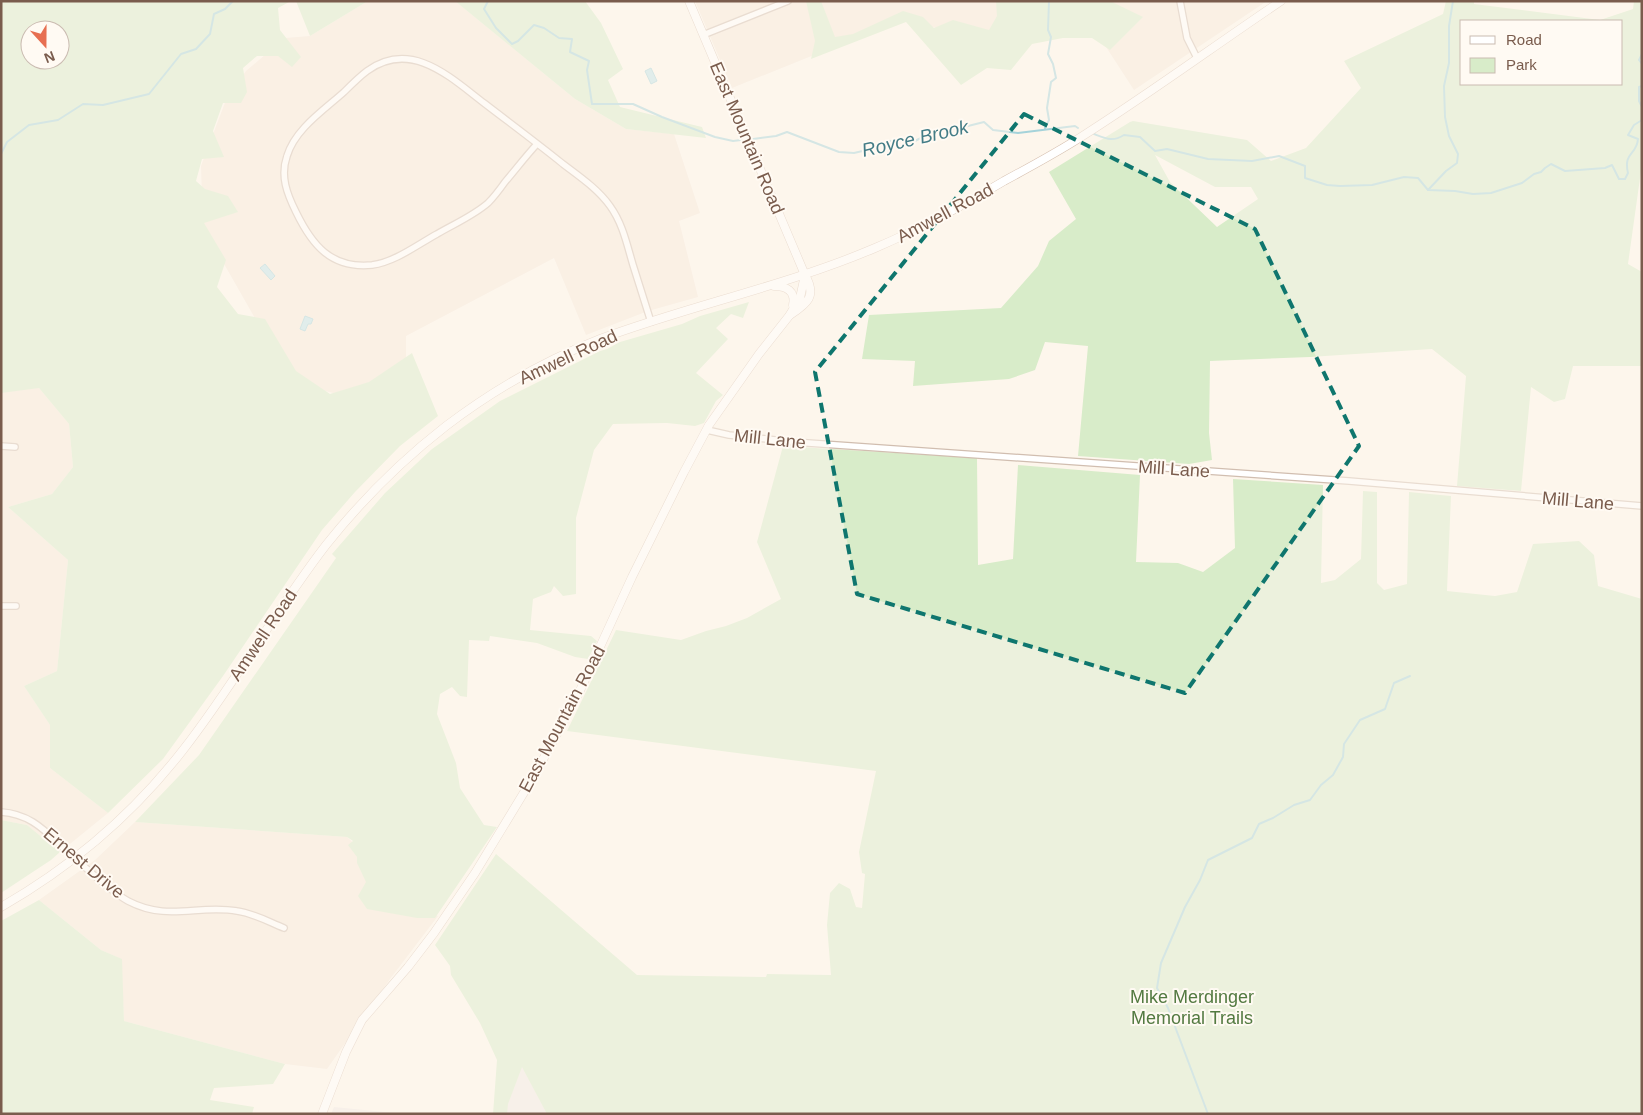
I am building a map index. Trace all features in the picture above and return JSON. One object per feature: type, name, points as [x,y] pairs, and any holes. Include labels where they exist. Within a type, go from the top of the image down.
[{"type":"main road","name":"East Mountain Road","points":[[689,1],[810,284],[810,296],[805,305],[789,316]]},
{"type":"main road","name":"Amwell Road","points":[[1,908],[43,881],[75,857],[116,823],[163,775],[190,741],[326,545],[362,503],[410,456],[471,408],[532,371],[595,341],[805,275],[887,243],[919,228],[976,198],[1082,136],[1281,1]]},
{"type":"main road","name":"East Mountain Road","points":[[322,1114],[346,1052],[362,1020],[434,933],[486,856],[534,776],[576,697],[656,527],[707,430],[758,354],[789,316],[800,298],[805,275]]},
{"type":"main road","points":[[769,285],[788,288],[794,296],[793,308]]},
{"type":"street","points":[[703,35],[788,1]]},
{"type":"street","points":[[1180,1],[1187,38],[1197,58]]},
{"type":"street","points":[[537,144],[489,202],[392,259],[374,264],[341,262],[320,250],[307,234],[288,196],[284,181],[287,155],[299,134],[368,70],[398,59],[412,59],[434,66],[445,73],[593,187],[610,206],[625,237],[651,322]]},
{"type":"street","name":"Mill Lane","points":[[707,430],[729,435],[794,442],[1339,481],[1642,506]]},
{"type":"street","points":[[1,446],[15,447]]},
{"type":"street","points":[[1,606],[16,606]]},
{"type":"street","name":"Ernest Drive","points":[[1,812],[21,815],[40,826],[120,896],[146,908],[174,912],[239,911],[284,928]]},
{"type":"highlighted area","points":[[1024,114],[1255,229],[1359,446],[1185,693],[857,594],[815,372]]},
{"type":"shaded area","points":[[368,1],[455,1],[575,99],[626,129],[674,134],[700,213],[679,221],[698,297],[648,311],[586,335],[554,258],[406,336],[406,362],[383,390],[341,395],[318,389],[296,373],[260,327],[203,227],[201,166],[226,100],[246,71],[285,38],[310,36]]},
{"type":"shaded area","points":[[695,1],[1027,1],[984,41],[903,19],[732,88]]},
{"type":"shaded area","points":[[1090,1],[1267,1],[1134,90],[1097,33]]},
{"type":"shaded area","points":[[1,378],[39,388],[69,424],[73,467],[52,494],[8,507],[68,560],[57,671],[24,686],[50,725],[50,768],[108,813],[60,852],[27,825],[1,820]]},
{"type":"shaded area","points":[[135,822],[347,837],[428,912],[438,916],[390,979],[327,1069],[285,1064],[124,1021],[121,959],[101,950],[39,900],[95,860]]},
{"type":"shaded area","points":[[522,1063],[548,1114],[504,1114]]},
{"type":"shaded area","points":[[334,1107],[405,1114],[331,1114]]},
{"type":"green space","points":[[1,1],[291,1],[278,8],[280,30],[301,57],[292,67],[278,56],[257,56],[243,68],[247,92],[241,103],[223,103],[213,131],[224,157],[202,159],[196,181],[205,189],[228,196],[238,212],[204,223],[226,260],[217,287],[238,314],[265,319],[296,371],[330,394],[369,382],[412,353],[438,416],[400,446],[355,492],[322,530],[223,676],[163,759],[108,813],[50,768],[50,725],[24,686],[57,671],[68,560],[8,507],[52,494],[73,467],[69,424],[39,388],[1,393]]},
{"type":"green space","points":[[296,1],[368,1],[310,36]]},
{"type":"green space","points":[[455,1],[585,1],[601,23],[623,69],[608,80],[620,107],[702,127],[706,138],[626,129],[575,99]]},
{"type":"green space","points":[[806,1],[821,1],[835,37],[853,34],[903,11],[923,17],[934,28],[953,20],[989,30],[997,16],[996,1],[1110,1],[1143,17],[1110,50],[1092,38],[1063,38],[1032,44],[1011,70],[987,68],[961,85],[906,22],[811,59],[815,41]]},
{"type":"green space","points":[[1446,1],[1474,1],[1474,4],[1600,20],[1633,9],[1634,1],[1642,1],[1642,164],[1628,264],[1642,272],[1642,366],[1573,366],[1565,399],[1554,402],[1531,387],[1521,491],[1457,486],[1466,376],[1432,349],[1210,361],[1209,433],[1212,460],[1189,464],[1078,456],[1088,346],[1045,342],[1035,370],[1009,379],[913,386],[915,361],[862,359],[869,315],[1001,308],[1038,266],[1049,241],[1076,219],[1049,172],[1133,121],[1247,140],[1271,161],[1306,148],[1361,88],[1344,61],[1443,14]],"holes":[[[1155,155],[1215,187],[1251,187],[1258,199],[1217,227],[1170,182]]]},
{"type":"green space","points":[[749,302],[743,318],[731,314],[716,328],[728,339],[696,373],[723,395],[716,401],[704,423],[695,426],[667,423],[613,424],[594,450],[576,518],[576,594],[563,596],[554,586],[551,592],[533,599],[530,630],[591,636],[597,641],[588,659],[575,657],[537,643],[490,636],[489,641],[469,640],[467,697],[460,696],[452,687],[440,694],[437,714],[456,763],[460,788],[484,825],[497,827],[435,918],[417,918],[367,909],[358,896],[366,882],[357,863],[357,857],[348,845],[353,841],[347,837],[135,822],[199,755],[336,558],[332,554],[385,493],[432,449],[500,401],[600,351],[620,342]]},
{"type":"green space","name":"Mike Merdinger Memorial Trails","points":[[783,446],[977,458],[978,565],[1013,559],[1018,465],[1140,475],[1136,562],[1178,563],[1203,572],[1235,548],[1233,479],[1323,485],[1321,583],[1335,580],[1361,559],[1363,491],[1377,492],[1377,583],[1384,590],[1407,584],[1409,492],[1451,496],[1447,591],[1495,596],[1517,592],[1533,544],[1579,541],[1594,555],[1598,586],[1642,599],[1642,1114],[547,1114],[522,1067],[508,1104],[507,1114],[493,1114],[497,1060],[480,1023],[451,975],[450,966],[435,945],[496,854],[637,975],[766,977],[767,974],[831,975],[827,925],[830,893],[839,883],[850,889],[856,907],[862,908],[865,874],[862,873],[859,852],[876,771],[567,731],[616,630],[681,640],[747,618],[781,599],[757,542]]},
{"type":"green space","points":[[1,820],[27,825],[60,852],[1,893]]},
{"type":"green space","points":[[39,900],[101,950],[122,959],[124,1021],[285,1064],[273,1084],[214,1088],[210,1100],[254,1107],[252,1114],[6,1114],[1,1112],[1,921]]},
{"type":"water","points":[[651,68],[657,81],[651,84],[645,71]]},
{"type":"water","points":[[265,264],[275,276],[271,280],[260,268]]},
{"type":"water","points":[[305,316],[313,319],[305,331],[300,329]]},
{"type":"waterway","name":"Royce Brook","points":[[1,154],[7,142],[29,125],[58,120],[83,104],[103,105],[149,94],[181,54],[196,49],[210,34],[214,14],[225,9],[233,1]]},
{"type":"waterway","name":"Royce Brook","points":[[488,1],[484,9],[496,28],[512,44],[518,41],[534,25],[544,28],[559,38],[572,39],[570,52],[589,61],[587,70],[592,104],[633,104],[715,137],[733,141],[741,140]]},
{"type":"waterway","points":[[1045,128],[1049,120],[1047,108],[1051,82],[1056,78],[1053,64],[1048,54],[1051,37],[1048,30],[1049,1]]},
{"type":"waterway","points":[[1428,190],[1446,171],[1457,163],[1458,154],[1449,136],[1445,117],[1444,86],[1449,63],[1449,26],[1453,1]]},
{"type":"waterway","points":[[1642,54],[1639,60],[1642,64]]},
{"type":"waterway","points":[[1642,86],[1639,87],[1639,101],[1642,107]]},
{"type":"waterway","points":[[1094,134],[1110,139],[1124,135],[1140,137],[1155,151],[1167,149],[1208,159],[1252,161],[1279,156],[1305,166],[1305,178],[1327,185],[1372,185],[1404,177],[1418,178],[1428,190],[1473,194],[1491,193],[1522,183],[1551,164],[1565,171],[1605,168],[1612,165],[1619,179],[1625,179],[1628,173],[1627,161],[1638,139],[1628,135],[1634,125],[1642,120]]},
{"type":"waterway","name":"Royce Brook","points":[[753,139],[776,136],[787,132],[839,152],[854,153],[891,141],[915,141],[934,131],[984,122],[993,130],[1018,133],[1075,126],[1078,128]]},
{"type":"waterway","points":[[1208,1114],[1168,1008],[1157,988],[1161,963],[1185,907],[1200,880],[1208,860],[1252,838],[1259,824],[1294,805],[1310,800],[1321,785],[1333,775],[1343,757],[1344,744],[1360,720],[1385,709],[1394,683],[1410,676]]}]
